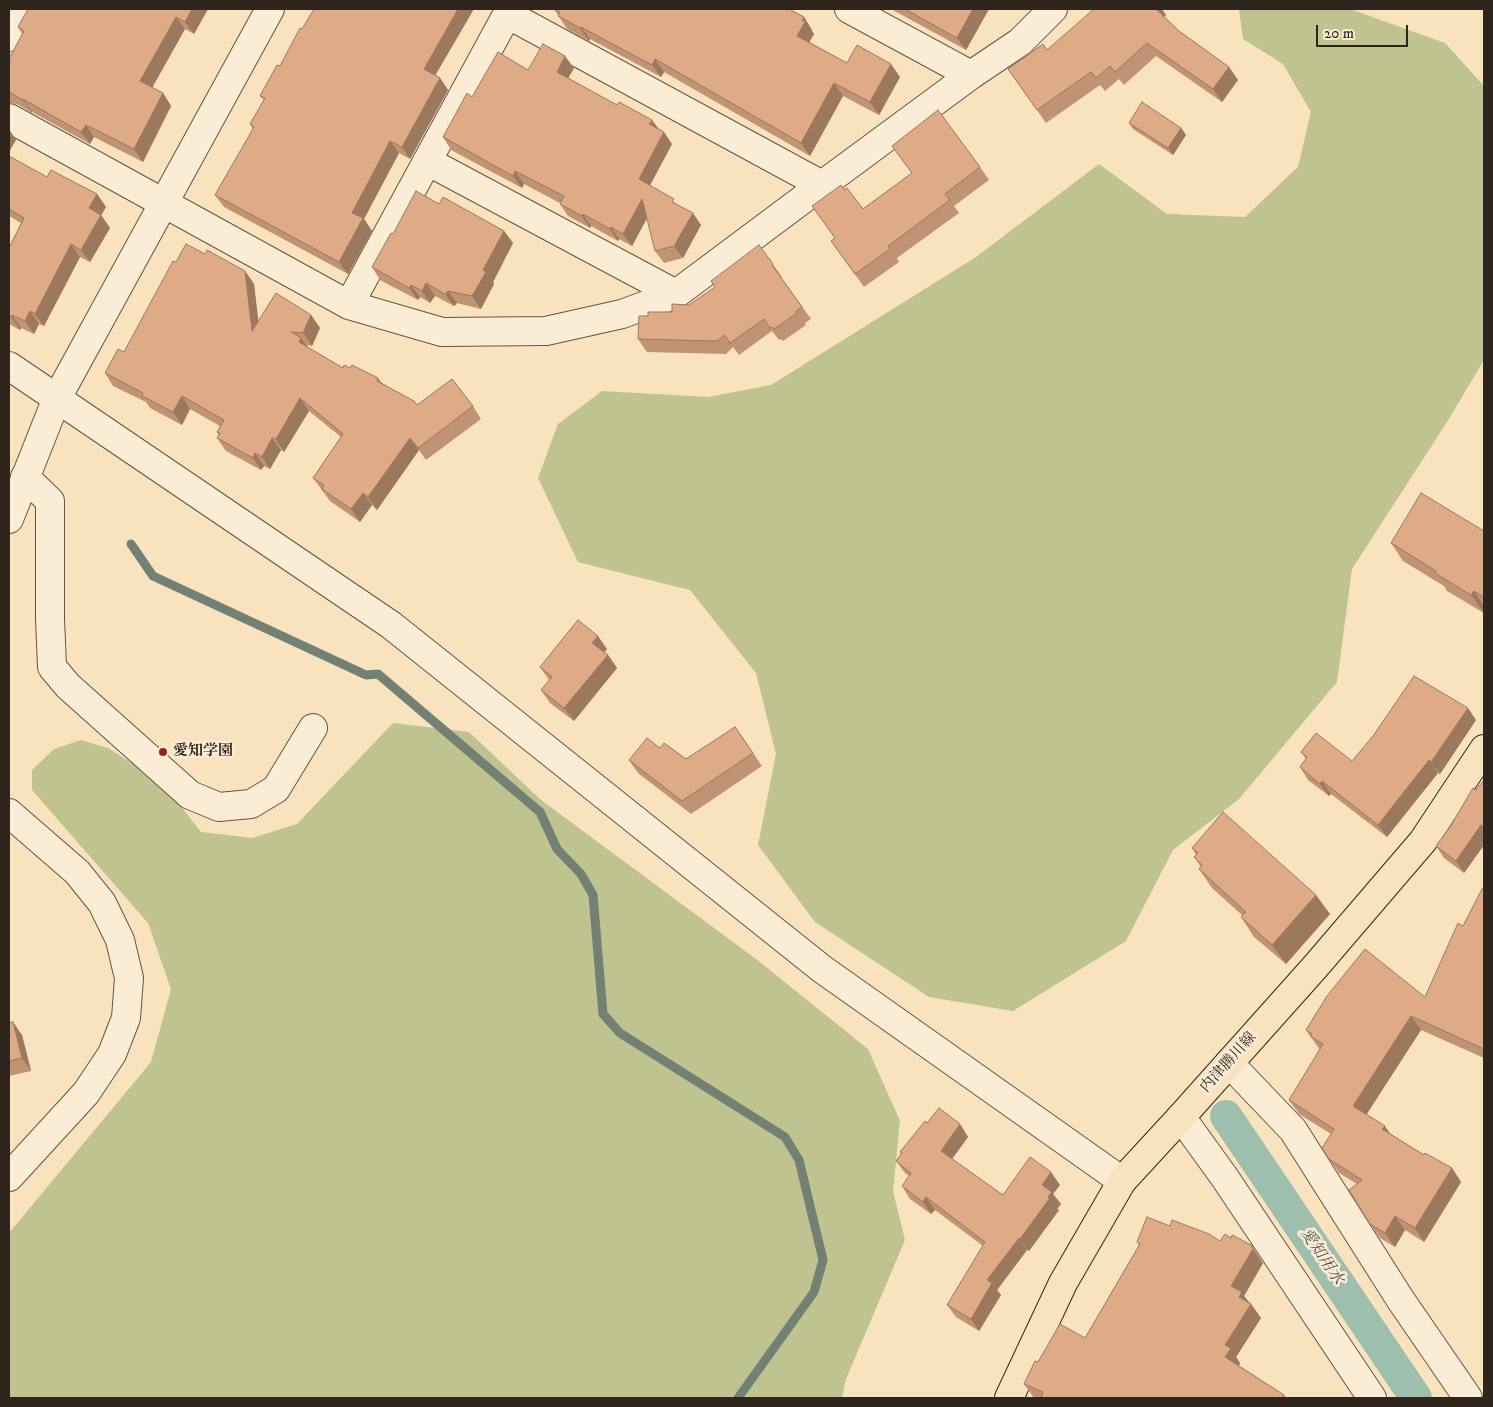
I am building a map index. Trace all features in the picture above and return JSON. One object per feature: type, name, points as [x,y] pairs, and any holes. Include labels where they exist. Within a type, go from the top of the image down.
[{"type":"main road","name":"内津勝川線","points":[[1009,1398],[1063,1283],[1122,1181],[1315,967],[1423,841],[1484,749]]},
{"type":"street","points":[[9,37],[24,9]]},
{"type":"street","points":[[9,519],[57,398],[270,9]]},
{"type":"street","points":[[849,9],[971,76]]},
{"type":"street","points":[[9,118],[349,305],[442,332],[546,331],[622,314],[676,294],[822,185],[1020,42],[1053,9]]},
{"type":"street","points":[[349,305],[509,11],[822,185]]},
{"type":"street","points":[[427,161],[676,294]]},
{"type":"street","points":[[9,366],[391,625],[822,969],[1122,1181]]},
{"type":"street","points":[[25,477],[50,502],[52,667],[68,686],[190,795],[219,806],[251,804],[276,789],[313,728]]},
{"type":"street","points":[[9,813],[77,872],[102,903],[120,940],[129,978],[126,1018],[112,1054],[86,1093],[9,1176]]},
{"type":"street","points":[[1229,1063],[1293,1130],[1400,1299],[1468,1398]]},
{"type":"street","points":[[1181,1117],[1225,1178],[1372,1398]]},
{"type":"green space","points":[[1239,9],[1350,9],[1445,43],[1484,86],[1484,360],[1447,422],[1352,569],[1337,682],[1239,799],[1173,850],[1126,941],[1013,1011],[929,997],[815,922],[758,845],[776,754],[756,673],[690,590],[578,562],[538,478],[558,424],[602,391],[708,397],[771,385],[976,257],[1099,164],[1167,214],[1245,217],[1298,167],[1311,112],[1283,64],[1243,39]]},
{"type":"green space","points":[[393,723],[469,732],[541,800],[756,959],[868,1049],[900,1121],[893,1191],[905,1240],[846,1379],[842,1398],[9,1398],[9,1233],[151,1062],[171,989],[148,923],[32,790],[32,770],[54,749],[81,740],[108,748],[133,764],[180,805],[201,832],[252,838],[297,824]]},
{"type":"building","points":[[28,9],[192,9],[185,22],[176,17],[140,81],[163,93],[134,149],[86,125],[81,132],[9,92],[9,59],[24,31],[18,27]]},
{"type":"building","points":[[314,9],[458,9],[424,69],[440,78],[402,147],[390,141],[352,213],[363,218],[339,262],[215,195],[254,127],[250,124],[265,98],[260,96],[277,65],[280,66],[300,28],[302,29]]},
{"type":"building","points":[[554,9],[789,9],[804,17],[802,20],[805,22],[797,36],[847,63],[857,45],[891,64],[870,102],[834,83],[801,143],[655,59],[652,65],[580,28],[558,16],[560,12]]},
{"type":"building","points":[[905,9],[973,9],[957,38]]},
{"type":"building","points":[[1094,9],[1156,9],[1179,31],[1229,67],[1213,89],[1147,43],[1115,72],[1110,66],[1096,78],[1091,72],[1037,110],[1008,69],[1043,44],[1047,50]]},
{"type":"building","points":[[543,44],[565,56],[557,72],[617,105],[619,102],[652,120],[649,124],[664,132],[639,179],[674,199],[672,202],[693,213],[674,246],[655,251],[642,199],[623,234],[560,204],[564,196],[515,171],[513,176],[443,137],[467,93],[472,97],[498,52],[528,70]]},
{"type":"building","points":[[1142,102],[1181,128],[1168,148],[1129,123]]},
{"type":"building","points":[[938,110],[980,167],[945,194],[950,200],[888,246],[890,249],[855,274],[831,241],[835,238],[812,206],[841,185],[844,190],[847,188],[863,209],[912,173],[892,146]]},
{"type":"building","points":[[9,156],[47,177],[51,170],[97,194],[89,208],[101,215],[81,250],[71,244],[35,314],[30,311],[25,321],[12,315],[11,317],[9,316],[9,248],[24,218],[9,209]]},
{"type":"building","points":[[416,191],[439,204],[443,197],[504,231],[483,270],[486,272],[472,296],[448,291],[445,294],[426,283],[422,291],[411,285],[409,288],[372,267],[391,233],[393,234]]},
{"type":"building","points":[[186,244],[205,254],[207,250],[245,271],[252,331],[276,293],[311,315],[303,333],[291,332],[301,338],[299,342],[343,368],[344,365],[350,368],[352,365],[378,378],[377,381],[414,401],[417,405],[452,379],[473,406],[418,448],[410,438],[368,497],[363,493],[351,509],[322,489],[324,485],[313,478],[343,434],[300,398],[276,439],[272,438],[262,457],[255,453],[253,458],[217,438],[220,433],[217,432],[224,420],[182,396],[173,412],[142,396],[143,393],[105,373],[118,349],[124,352],[173,261],[176,262]]},
{"type":"building","points":[[759,245],[802,307],[796,311],[797,313],[774,329],[770,328],[764,319],[730,343],[725,335],[717,341],[638,339],[639,316],[648,316],[648,312],[672,312],[672,304],[689,305],[715,287],[711,281]]},
{"type":"building","points":[[1421,493],[1484,531],[1484,597],[1474,591],[1471,595],[1391,543]]},
{"type":"building","points":[[578,620],[598,636],[592,643],[608,655],[564,708],[541,690],[552,677],[540,667]]},
{"type":"building","points":[[1414,676],[1468,708],[1431,762],[1429,760],[1378,825],[1322,781],[1320,784],[1300,767],[1307,757],[1301,752],[1316,733],[1352,761],[1373,736]]},
{"type":"building","points":[[735,727],[753,753],[682,801],[629,760],[647,738],[660,748],[664,743],[686,759]]},
{"type":"building","points":[[1484,780],[1484,827],[1481,825],[1456,861],[1436,846],[1450,827],[1473,788],[1476,790]]},
{"type":"building","points":[[1223,812],[1316,895],[1272,945],[1241,917],[1246,912],[1199,869],[1202,865],[1194,857],[1198,853],[1192,848]]},
{"type":"building","points":[[1482,889],[1484,890],[1484,1049],[1411,1016],[1353,1106],[1385,1126],[1382,1129],[1424,1155],[1425,1153],[1452,1168],[1415,1228],[1395,1216],[1385,1233],[1370,1224],[1349,1190],[1362,1180],[1329,1159],[1322,1148],[1334,1129],[1289,1100],[1323,1044],[1310,1036],[1312,1034],[1306,1030],[1327,996],[1365,949],[1425,997],[1458,923],[1463,926]]},
{"type":"building","points":[[13,1022],[22,1058],[9,1061],[9,1023]]},
{"type":"building","points":[[939,1108],[960,1124],[941,1151],[1003,1195],[1030,1157],[1051,1172],[1042,1185],[1052,1192],[1048,1197],[1050,1198],[987,1280],[992,1283],[971,1319],[947,1305],[985,1242],[926,1197],[923,1202],[902,1186],[911,1173],[896,1161],[902,1153],[900,1152],[925,1121],[927,1123]]},
{"type":"building","points":[[1147,1217],[1170,1226],[1172,1220],[1209,1234],[1220,1241],[1225,1234],[1231,1238],[1232,1235],[1251,1245],[1253,1249],[1231,1286],[1242,1292],[1239,1297],[1251,1304],[1225,1345],[1231,1348],[1225,1357],[1284,1395],[1282,1398],[1041,1398],[1043,1392],[1024,1384],[1035,1361],[1038,1362],[1060,1324],[1085,1338],[1140,1244],[1137,1242]]},
{"type":"waterway","points":[[131,544],[153,576],[366,675],[378,674],[540,812],[557,849],[581,874],[593,895],[603,1014],[620,1033],[785,1137],[799,1160],[823,1260],[814,1292],[738,1398]]},
{"type":"waterway","name":"愛知用水","points":[[1226,1116],[1416,1398]]},
{"type":"place","name":"愛知学園","points":[[163,752]]}]
